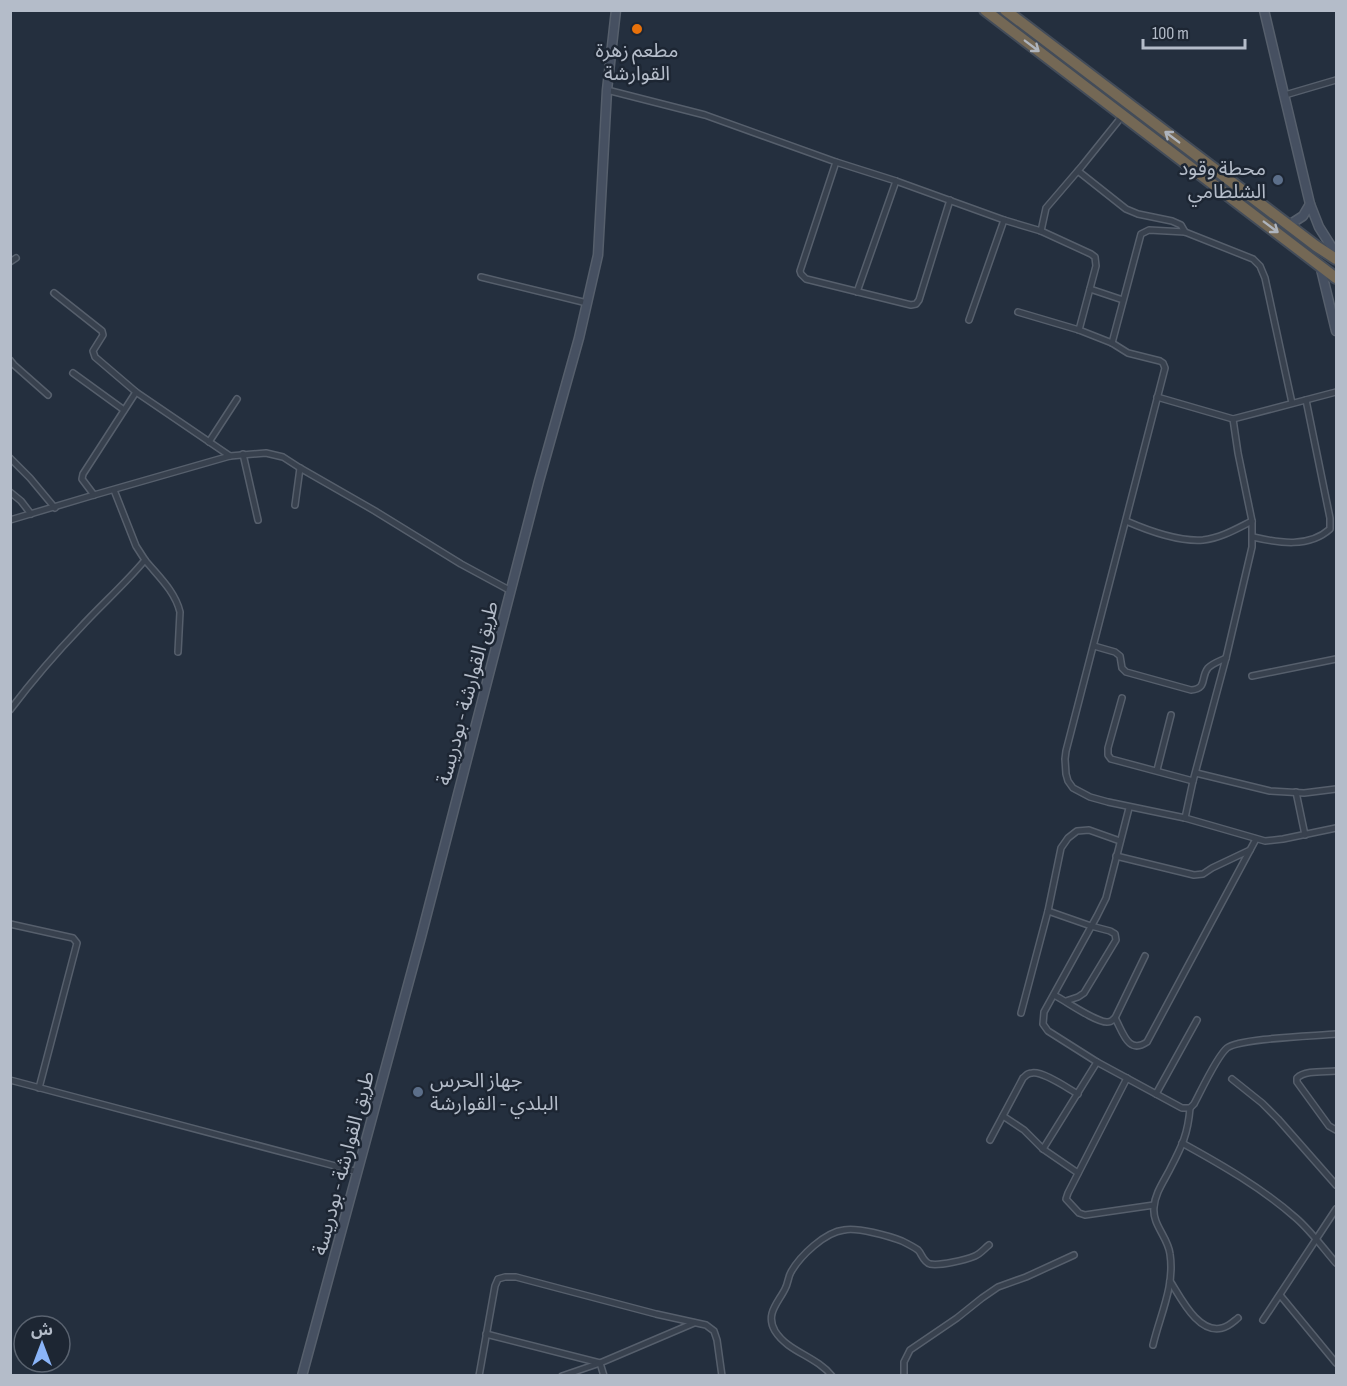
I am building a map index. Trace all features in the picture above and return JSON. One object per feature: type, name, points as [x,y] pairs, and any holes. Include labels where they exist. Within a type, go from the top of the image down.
[{"type":"highway","points":[[985,10],[1336,278]]},
{"type":"highway","points":[[1005,11],[1336,260]]},
{"type":"main road","name":"طريق القوارشة - بودريسة","points":[[302,1376],[579,338],[598,255],[607,90],[616,10]]},
{"type":"main road","points":[[1264,10],[1310,204],[1323,234],[1336,254]]},
{"type":"main road","points":[[1289,225],[1302,216],[1310,204]]},
{"type":"main road","points":[[1320,265],[1336,331]]},
{"type":"street","points":[[1285,95],[1336,80]]},
{"type":"street","points":[[607,90],[696,112],[1041,231],[1085,251],[1095,257],[1096,266],[1079,330]]},
{"type":"street","points":[[1041,231],[1047,208],[1123,115]]},
{"type":"street","points":[[836,162],[800,271],[806,279],[911,305],[916,304],[950,200]]},
{"type":"street","points":[[1078,171],[1126,209],[1138,214],[1172,221],[1180,225],[1185,232]]},
{"type":"street","points":[[857,292],[896,181]]},
{"type":"street","points":[[969,320],[1004,220]]},
{"type":"street","points":[[1112,343],[1141,234],[1149,230],[1185,232],[1253,259],[1260,266],[1265,278],[1292,403]]},
{"type":"street","points":[[481,277],[587,303]]},
{"type":"street","points":[[1090,289],[1123,300]]},
{"type":"street","points":[[54,293],[102,331],[103,336],[93,349],[94,355],[136,392],[230,456]]},
{"type":"street","points":[[1018,312],[1079,330],[1112,343],[1128,353],[1163,363],[1164,372],[1066,751],[1065,774],[1068,781],[1079,792],[1090,797],[1129,808],[1185,818],[1256,839],[1274,841],[1336,828]]},
{"type":"street","points":[[12,364],[48,395]]},
{"type":"street","points":[[73,373],[124,410]]},
{"type":"street","points":[[94,495],[82,479],[83,474],[136,392]]},
{"type":"street","points":[[1157,398],[1233,418],[1336,392]]},
{"type":"street","points":[[209,442],[237,399]]},
{"type":"street","points":[[1253,537],[1293,543],[1321,537],[1330,529],[1330,518],[1306,400]]},
{"type":"street","points":[[1185,818],[1249,567],[1253,537],[1233,418]]},
{"type":"street","points":[[10,520],[230,456],[266,453],[283,457],[461,564],[511,591]]},
{"type":"street","points":[[243,454],[258,520]]},
{"type":"street","points":[[10,458],[55,508]]},
{"type":"street","points":[[295,505],[300,468]]},
{"type":"street","points":[[114,490],[136,546],[172,592],[178,606],[180,612],[178,652]]},
{"type":"street","points":[[10,492],[31,514]]},
{"type":"street","points":[[1126,521],[1157,532],[1192,540],[1215,537],[1252,521]]},
{"type":"street","points":[[10,711],[35,678],[145,560]]},
{"type":"street","points":[[1094,646],[1116,652],[1126,672],[1191,690],[1203,685],[1206,671],[1211,665],[1226,658]]},
{"type":"street","points":[[1252,676],[1336,659]]},
{"type":"street","points":[[1122,699],[1108,748],[1108,755],[1111,759],[1193,781]]},
{"type":"street","points":[[1157,771],[1171,715]]},
{"type":"street","points":[[1196,773],[1270,791],[1336,789]]},
{"type":"street","points":[[1296,792],[1305,835]]},
{"type":"street","points":[[1129,808],[1106,898],[1044,1012],[1043,1018],[1048,1031],[1097,1062],[1182,1108],[1190,1108]]},
{"type":"street","points":[[1021,1013],[1048,911],[1061,848],[1077,831],[1089,830],[1120,841]]},
{"type":"street","points":[[1115,1018],[1128,1043],[1141,1047],[1148,1042],[1256,839]]},
{"type":"street","points":[[1116,856],[1194,875],[1203,874],[1212,867],[1250,850]]},
{"type":"street","points":[[1048,911],[1115,934],[1116,940],[1084,993],[1065,1001]]},
{"type":"street","points":[[10,924],[73,938],[77,943],[39,1088]]},
{"type":"street","points":[[1054,994],[1095,1019],[1111,1022],[1145,956]]},
{"type":"street","points":[[1156,1094],[1197,1020]]},
{"type":"street","points":[[1153,1345],[1170,1281],[1171,1267],[1166,1240],[1154,1217],[1154,1205],[1158,1191],[1187,1131],[1190,1108],[1221,1054],[1239,1043],[1336,1034]]},
{"type":"street","points":[[1043,1149],[1097,1062]]},
{"type":"street","points":[[1336,1071],[1299,1075],[1297,1082],[1329,1126],[1336,1130]]},
{"type":"street","points":[[990,1140],[1027,1074],[1034,1072],[1041,1074],[1078,1094]]},
{"type":"street","points":[[1127,1078],[1066,1199],[1081,1215],[1154,1205]]},
{"type":"street","points":[[1232,1079],[1278,1119],[1336,1185]]},
{"type":"street","points":[[10,1080],[358,1172]]},
{"type":"street","points":[[1003,1116],[1024,1130],[1043,1149],[1078,1173]]},
{"type":"street","points":[[1182,1143],[1254,1186],[1295,1217],[1336,1263]]},
{"type":"street","points":[[1263,1320],[1336,1209]]},
{"type":"street","points":[[832,1376],[818,1362],[788,1345],[775,1331],[771,1321],[774,1307],[785,1289],[791,1272],[811,1247],[832,1233],[844,1229],[864,1231],[901,1241],[918,1250],[925,1261],[930,1264],[947,1263],[976,1256],[989,1245]]},
{"type":"street","points":[[904,1376],[904,1362],[910,1350],[982,1298],[998,1287],[1074,1255]]},
{"type":"street","points":[[478,1376],[495,1286],[498,1279],[505,1277],[516,1277],[706,1325],[714,1331],[717,1340],[720,1375]]},
{"type":"street","points":[[1170,1281],[1189,1310],[1211,1330],[1225,1328],[1238,1318]]},
{"type":"street","points":[[1280,1294],[1336,1363]]},
{"type":"street","points":[[562,1376],[600,1363],[696,1322]]},
{"type":"street","points":[[486,1334],[600,1363]]},
{"type":"street","points":[[600,1363],[604,1376]]},
{"type":"place","name":"مطعم زهرة القوارشة","points":[[637,29]]},
{"type":"place","name":"محطة وقود الشلطامي","points":[[1278,180]]},
{"type":"place","name":"جهاز الحرس البلدي - القوارشة","points":[[418,1092]]}]
